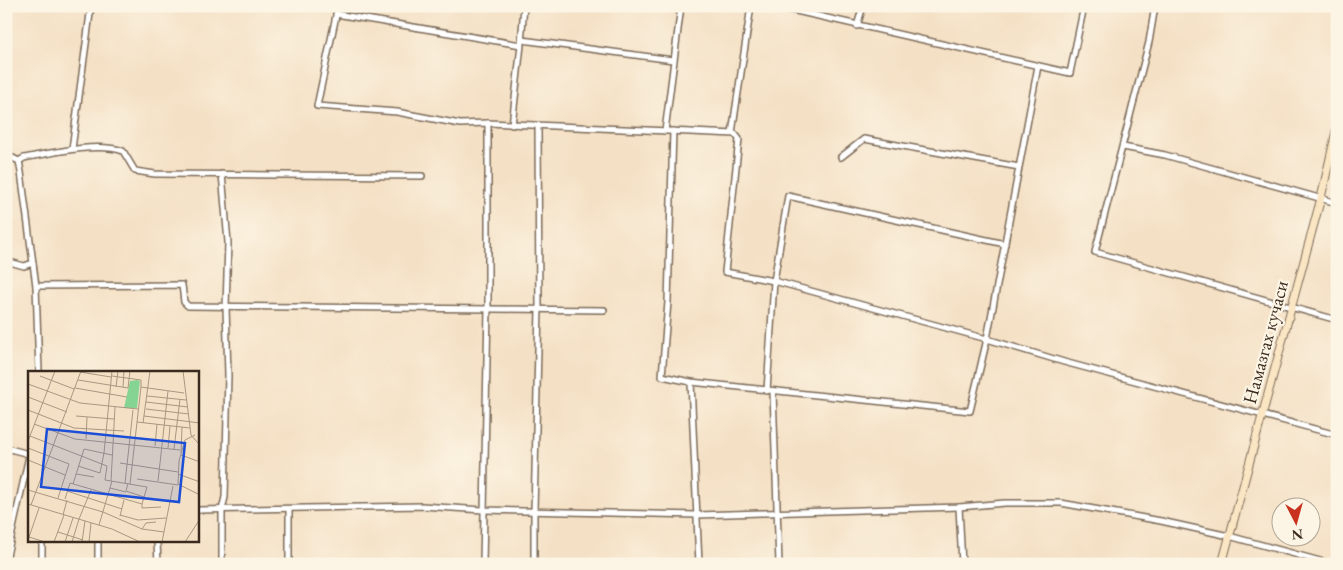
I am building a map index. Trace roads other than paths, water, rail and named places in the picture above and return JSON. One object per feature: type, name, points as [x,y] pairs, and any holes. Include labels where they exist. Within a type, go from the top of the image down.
[{"type":"street","points":[[72,149],[91,6]]},
{"type":"street","points":[[338,6],[316,106],[397,112],[460,124],[488,123],[732,133],[738,139],[725,272],[774,281],[988,339],[1064,362],[1337,435]]},
{"type":"street","points":[[512,125],[524,6]]},
{"type":"street","points":[[665,131],[681,6]]},
{"type":"street","points":[[732,133],[751,6]]},
{"type":"street","points":[[774,6],[1070,73],[1084,6]]},
{"type":"street","points":[[857,26],[863,6]]},
{"type":"street","points":[[1155,6],[1149,42],[1095,252],[1337,320]]},
{"type":"street","points":[[336,14],[521,42],[673,60]]},
{"type":"street","points":[[672,131],[668,302],[662,376],[691,382],[773,392],[970,411],[988,339],[1038,66]]},
{"type":"street","points":[[483,564],[488,308],[488,123]]},
{"type":"street","points":[[534,564],[539,309],[538,126]]},
{"type":"street","name":"Намазгах кучаси","points":[[1222,564],[1321,198],[1337,127]]},
{"type":"street","points":[[841,157],[864,139],[1020,167]]},
{"type":"street","points":[[1123,147],[1165,155],[1337,203]]},
{"type":"street","points":[[19,161],[24,158],[72,149],[115,148],[123,151],[135,171],[155,174],[422,176]]},
{"type":"street","points":[[6,155],[19,161]]},
{"type":"street","points":[[19,161],[36,286],[39,371]]},
{"type":"street","points":[[222,174],[228,242],[226,307],[228,375],[225,496],[222,510],[222,564]]},
{"type":"street","points":[[767,391],[774,281],[788,196],[1005,244]]},
{"type":"street","points":[[6,261],[24,266],[33,263]]},
{"type":"street","points":[[36,286],[182,285],[184,302],[188,306],[604,310]]},
{"type":"street","points":[[691,382],[699,564]]},
{"type":"street","points":[[773,392],[779,564]]},
{"type":"street","points":[[6,448],[28,455]]},
{"type":"street","points":[[6,560],[27,473]]},
{"type":"street","points":[[199,510],[422,506],[483,510],[697,515],[1061,503],[1161,521],[1229,536],[1332,564]]},
{"type":"street","points":[[960,507],[962,564]]},
{"type":"street","points":[[289,509],[289,564]]},
{"type":"street","points":[[42,542],[42,564]]},
{"type":"street","points":[[98,542],[98,564]]},
{"type":"street","points":[[157,542],[158,564]]}]
